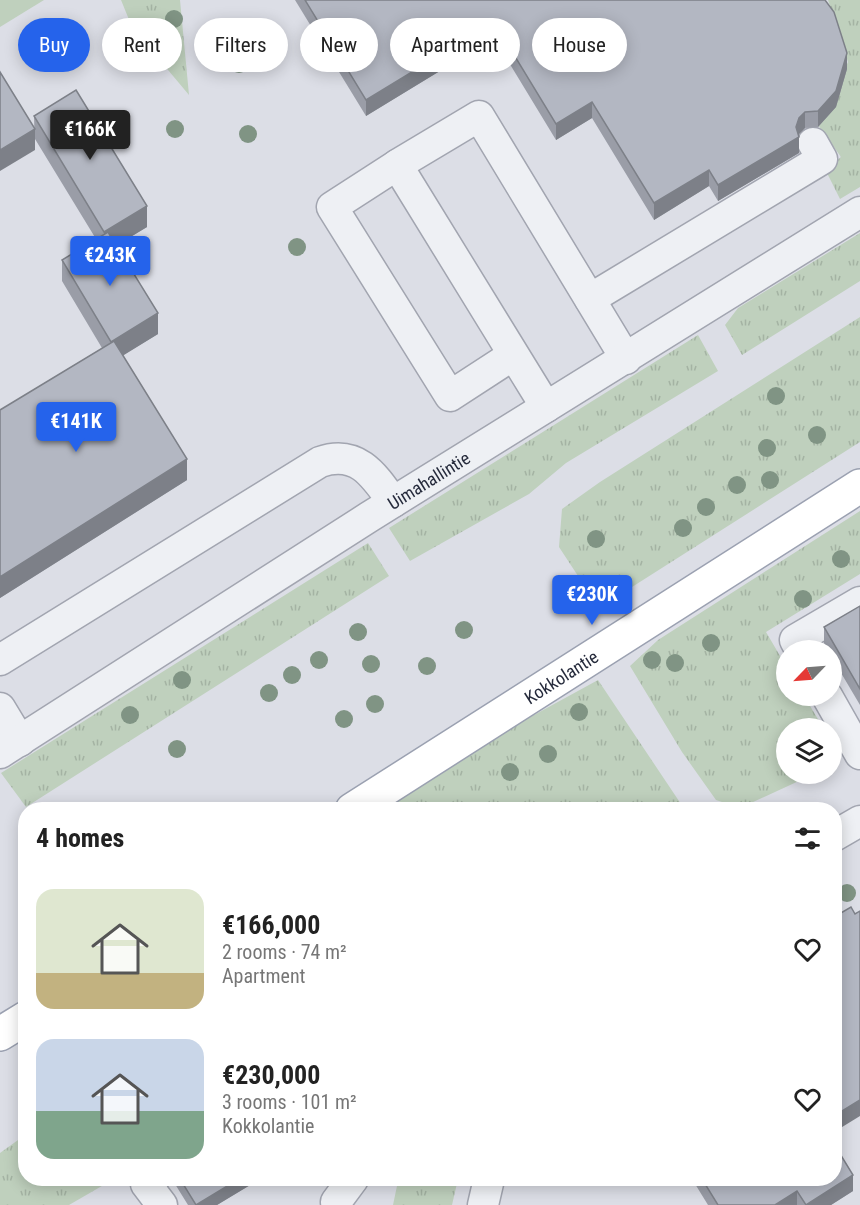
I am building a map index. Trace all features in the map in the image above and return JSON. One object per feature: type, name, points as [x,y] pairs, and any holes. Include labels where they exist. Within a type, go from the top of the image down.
[{"type":"main road","name":"Kokkolantie","points":[[365,802],[860,486]]},
{"type":"main road","points":[[0,1034],[18,1023]]},
{"type":"street","points":[[513,355],[450,396],[332,207],[479,116],[626,358]]},
{"type":"street","points":[[590,299],[822,159],[813,143]]},
{"type":"street","points":[[397,165],[546,407]]},
{"type":"street","name":"Uimahallintie","points":[[10,747],[393,502],[860,212]]},
{"type":"street","points":[[0,660],[320,462],[329,459],[348,459],[364,465],[372,472],[393,502]]},
{"type":"street","points":[[795,640],[860,602]]},
{"type":"street","points":[[833,706],[860,753]]},
{"type":"street","points":[[0,708],[10,747]]},
{"type":"street","points":[[842,831],[860,820]]},
{"type":"street","points":[[148,1186],[162,1205]]},
{"type":"street","points":[[483,1205],[487,1186]]},
{"type":"green space","points":[[0,0],[44,0],[0,27]]},
{"type":"green space","points":[[121,0],[180,0],[182,18],[128,18]]},
{"type":"green space","points":[[828,0],[860,0],[860,187],[840,199],[826,171],[841,157],[818,125],[848,62]]},
{"type":"green space","points":[[182,21],[189,95],[170,72],[182,72]]},
{"type":"green space","points":[[860,233],[860,281],[742,355],[725,325],[738,308]]},
{"type":"green space","points":[[860,317],[860,442],[599,608],[559,547],[562,509],[600,482]]},
{"type":"green space","points":[[698,335],[718,371],[566,463],[529,494],[410,561],[389,528]]},
{"type":"green space","points":[[860,511],[860,574],[766,632],[776,649],[776,706],[810,706],[817,718],[776,718],[776,784],[792,784],[753,802],[716,800],[682,752],[630,666],[658,640]]},
{"type":"green space","points":[[368,543],[389,576],[34,802],[22,802],[1,773]]},
{"type":"green space","points":[[598,680],[680,802],[395,802],[474,748]]},
{"type":"green space","points":[[18,1140],[18,1186],[102,1186],[69,1205],[0,1205],[0,1153]]},
{"type":"green space","points":[[397,1186],[456,1186],[452,1205],[393,1205]]},
{"type":"building","points":[[305,0],[825,0],[834,12],[847,53],[836,91],[818,111],[805,112],[799,118],[796,127],[799,137],[718,185],[709,170],[654,203],[592,102],[556,124],[520,65],[520,18],[390,18],[390,72],[412,72],[366,100],[349,72],[378,72],[378,18],[316,18]]},
{"type":"building","points":[[0,72],[35,129],[0,150]]},
{"type":"building","points":[[76,90],[147,206],[104,232],[34,116]]},
{"type":"building","points":[[108,232],[158,313],[111,342],[62,260]]},
{"type":"building","points":[[114,341],[187,459],[0,577],[0,410]]},
{"type":"building","points":[[860,606],[860,689],[842,658],[842,640],[832,640],[824,627]]},
{"type":"building","points":[[851,907],[855,914],[860,911],[860,1100],[842,1111],[842,912]]},
{"type":"building","points":[[842,1157],[853,1175],[842,1182]]},
{"type":"building","points":[[184,1186],[227,1186],[196,1205]]},
{"type":"building","points":[[706,1186],[836,1186],[806,1205],[797,1191],[775,1205],[718,1205]]}]
